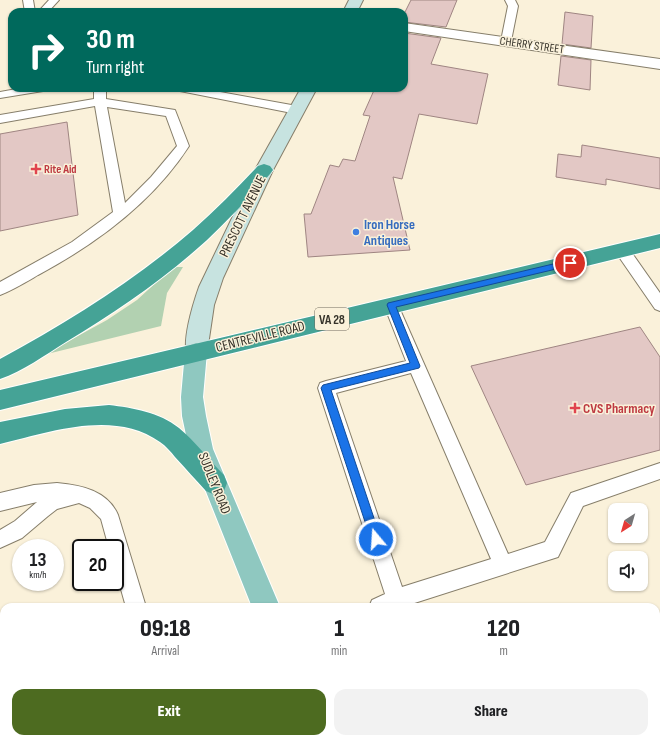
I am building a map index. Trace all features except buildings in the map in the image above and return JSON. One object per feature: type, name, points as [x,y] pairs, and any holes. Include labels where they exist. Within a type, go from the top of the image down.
[{"type":"highway","points":[[0,370],[77,324],[126,292],[159,268],[189,245],[221,216],[264,170]]},
{"type":"highway","name":"CENTREVILLE ROAD","points":[[0,400],[660,241]]},
{"type":"highway","points":[[0,433],[72,418],[95,415],[114,415],[140,419],[170,435],[215,483]]},
{"type":"main road","name":"PRESCOTT AVENUE","points":[[196,352],[200,314],[205,295],[264,170],[307,92]]},
{"type":"main road","name":"SUDLEY ROAD","points":[[196,352],[192,397],[194,416],[201,449],[264,603]]},
{"type":"street","name":"CHERRY STREET","points":[[408,27],[660,64]]},
{"type":"lane","points":[[47,8],[54,0]]},
{"type":"lane","points":[[506,41],[513,6],[510,0]]},
{"type":"lane","points":[[0,95],[18,92]]},
{"type":"lane","points":[[100,92],[100,102],[120,214]]},
{"type":"lane","points":[[201,92],[297,110]]},
{"type":"lane","points":[[0,119],[100,102],[170,113],[183,146],[146,190],[120,214],[85,241],[56,260],[0,289]]},
{"type":"lane","points":[[622,250],[660,305]]},
{"type":"lane","points":[[391,305],[503,566]]},
{"type":"lane","points":[[416,366],[326,388],[388,603],[551,550],[577,499],[660,471]]},
{"type":"lane","points":[[0,502],[29,494],[52,491],[64,491],[82,495],[95,502],[109,515],[135,603]]},
{"type":"lane","points":[[0,539],[21,530],[48,505],[58,500],[82,495]]},
{"type":"lane","points":[[453,743],[466,743]]},
{"type":"green space","points":[[173,267],[183,267],[167,293],[161,326],[43,355],[107,320],[137,300]]},
{"type":"place","name":"Rite Aid","points":[[36,169]]},
{"type":"place","name":"Iron Horse Antiques","points":[[356,232]]},
{"type":"place","name":"CVS Pharmacy","points":[[575,408]]},
{"type":"route","points":[[376,539],[326,388],[416,366],[391,305],[570,263]]}]
